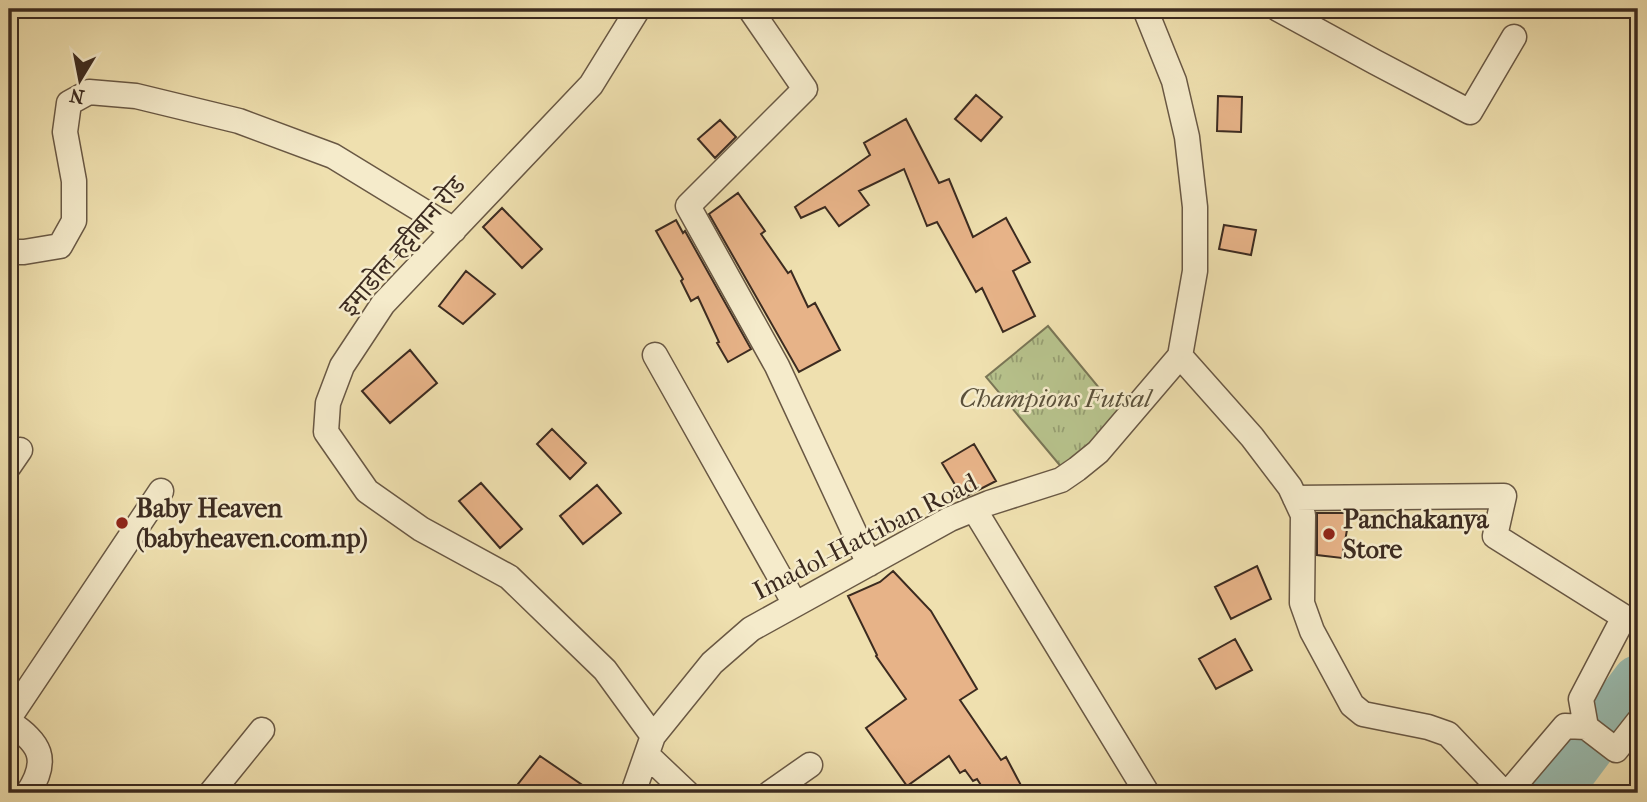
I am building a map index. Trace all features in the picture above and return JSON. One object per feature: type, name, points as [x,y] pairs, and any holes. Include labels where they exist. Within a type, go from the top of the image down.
[{"type":"street","name":"इमाडोल-हट्टीबान रोड","points":[[638,9],[591,85],[383,304],[342,366],[328,403],[326,432],[367,491],[421,529],[509,577],[605,670],[651,746],[687,793]]},
{"type":"street","points":[[750,9],[805,89],[688,206],[777,366],[869,564]]},
{"type":"street","points":[[1145,9],[1174,81],[1187,137],[1194,195],[1195,271],[1180,356],[1252,438],[1290,487],[1303,515],[1303,603],[1312,631],[1352,705],[1363,714],[1428,727],[1448,734],[1506,793],[1565,726],[1586,727],[1616,750],[1638,722]]},
{"type":"street","points":[[1279,9],[1470,111],[1514,37]]},
{"type":"street","points":[[9,252],[60,246],[74,221],[74,181],[65,132],[69,103],[89,92],[136,96],[239,121],[333,156],[454,230]]},
{"type":"street","points":[[655,355],[795,604]]},
{"type":"street","name":"Imadol-Hattiban Road","points":[[651,746],[712,663],[751,629],[950,519],[1061,480],[1098,452],[1180,356]]},
{"type":"street","points":[[28,793],[39,776],[40,759],[34,742],[9,720],[161,491]]},
{"type":"street","points":[[1295,498],[1504,496],[1495,536],[1624,617],[1581,699],[1586,727]]},
{"type":"street","points":[[974,509],[1147,793]]},
{"type":"street","points":[[211,793],[262,730]]},
{"type":"street","points":[[633,793],[651,746]]},
{"type":"street","points":[[770,793],[810,765]]},
{"type":"green space","name":"Champions Futsal","points":[[1048,326],[1124,418],[1063,469],[986,377]]},
{"type":"building","points":[[976,95],[1002,117],[981,141],[955,119]]},
{"type":"building","points":[[1218,96],[1242,97],[1241,132],[1217,131]]},
{"type":"building","points":[[906,119],[939,183],[949,179],[973,237],[1006,218],[1030,262],[1013,271],[1035,316],[1003,332],[982,288],[976,292],[937,222],[927,226],[904,169],[859,191],[869,205],[839,226],[825,207],[801,218],[795,207],[870,155],[864,143]]},
{"type":"building","points":[[720,120],[736,137],[715,158],[698,139]]},
{"type":"building","points":[[738,193],[765,231],[761,234],[788,273],[791,271],[808,307],[815,303],[840,350],[799,372],[709,214]]},
{"type":"building","points":[[502,208],[542,249],[522,268],[483,227]]},
{"type":"building","points":[[676,220],[683,233],[685,231],[751,349],[728,362],[698,297],[691,301],[681,281],[683,279],[656,231]]},
{"type":"building","points":[[1224,225],[1256,230],[1251,255],[1219,249]]},
{"type":"building","points":[[466,271],[495,294],[463,324],[439,306]]},
{"type":"building","points":[[410,350],[437,383],[390,423],[362,391]]},
{"type":"building","points":[[552,429],[586,463],[570,479],[537,444]]},
{"type":"building","points":[[974,444],[996,481],[963,498],[942,463]]},
{"type":"building","points":[[481,483],[522,529],[500,548],[459,501]]},
{"type":"building","points":[[597,485],[621,513],[583,544],[560,516]]},
{"type":"building","name":"Panchakanya Store","points":[[1317,513],[1350,513],[1342,558],[1317,555]]},
{"type":"building","points":[[1257,566],[1271,599],[1231,619],[1215,587]]},
{"type":"building","points":[[893,571],[931,611],[977,689],[960,700],[1001,760],[1006,757],[1025,793],[986,793],[977,779],[973,781],[965,770],[960,773],[949,756],[907,786],[866,728],[906,699],[876,656],[848,596],[880,582]]},
{"type":"building","points":[[1235,639],[1252,670],[1216,689],[1199,659]]},
{"type":"building","points":[[540,756],[594,793],[511,793]]},
{"type":"waterway","points":[[1554,793],[1638,681]]},
{"type":"place","name":"Baby Heaven (babyheaven.com.np)","points":[[122,523]]},
{"type":"place","name":"Panchakanya Store","points":[[1329,534]]}]
